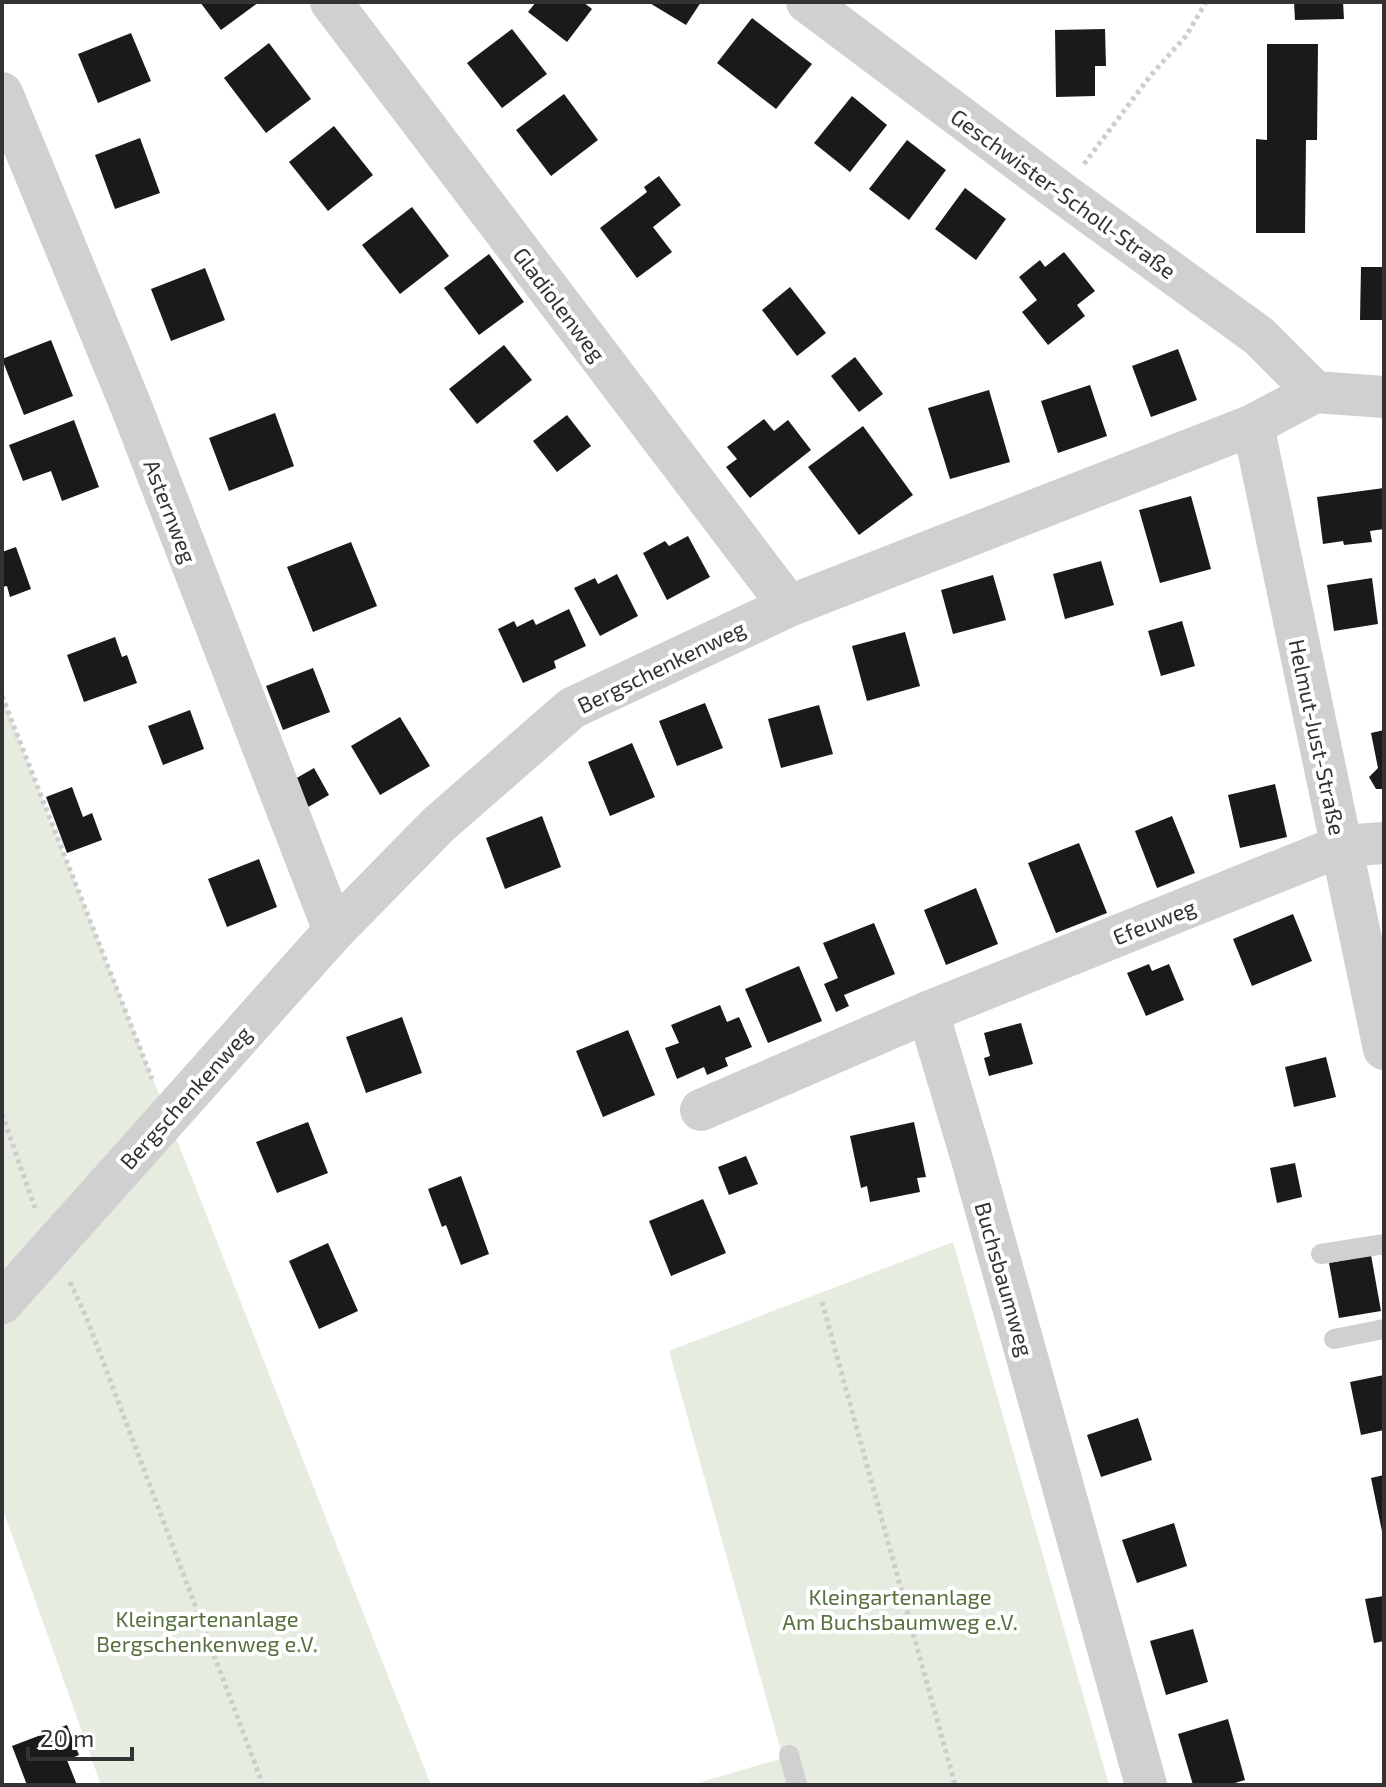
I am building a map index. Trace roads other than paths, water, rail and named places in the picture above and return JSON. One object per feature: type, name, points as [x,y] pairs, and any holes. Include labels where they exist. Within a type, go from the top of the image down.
[{"type":"street","name":"Gladiolenweg","points":[[331,2],[789,606]]},
{"type":"street","name":"Geschwister-Scholl-Straße","points":[[807,2],[1259,336],[1315,392]]},
{"type":"street","name":"Asternweg","points":[[2,93],[131,406],[334,931]]},
{"type":"street","name":"Bergschenkenweg","points":[[2,1303],[334,931],[438,825],[572,708],[789,606],[1253,425],[1315,392]]},
{"type":"street","points":[[1315,392],[1384,397]]},
{"type":"street","name":"Helmut-Just-Straße","points":[[1253,425],[1384,1049]]},
{"type":"street","name":"Efeuweg","points":[[928,1012],[1341,846],[1384,843]]},
{"type":"street","points":[[701,1110],[928,1012]]},
{"type":"street","name":"Buchsbaumweg","points":[[928,1012],[1146,1785]]},
{"type":"lane","points":[[1321,1254],[1384,1244]]},
{"type":"lane","points":[[1334,1339],[1384,1329]]},
{"type":"lane","points":[[789,1755],[797,1785]]},
{"type":"park label","name":"Kleingartenanlage Am Buchsbaumweg e.V.","points":[[900,1608]]},
{"type":"park label","name":"Kleingartenanlage Bergschenkenweg e.V.","points":[[207,1630]]}]
